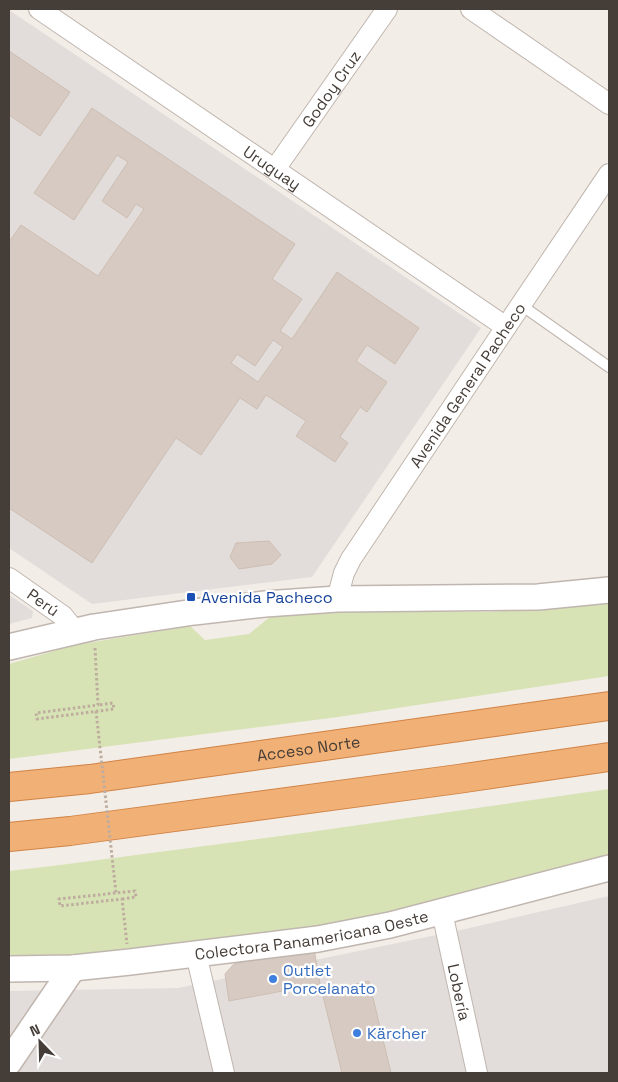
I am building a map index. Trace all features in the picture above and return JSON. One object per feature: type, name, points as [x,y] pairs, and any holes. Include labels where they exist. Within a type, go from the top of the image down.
[{"type":"highway","name":"Acceso Norte","points":[[9,787],[90,778],[609,706]]},
{"type":"highway","points":[[9,837],[70,831],[458,779],[609,756]]},
{"type":"street","name":"Godoy Cruz","points":[[275,169],[387,9]]},
{"type":"street","points":[[471,9],[609,104]]},
{"type":"street","name":"Uruguay","points":[[47,11],[506,327]]},
{"type":"street","name":"Avenida General Pacheco","points":[[337,599],[344,573],[351,559],[609,174]]},
{"type":"street","name":"Perú","points":[[9,578],[84,629]]},
{"type":"street","points":[[9,647],[84,629],[194,612],[265,604],[337,599],[538,597],[609,590]]},
{"type":"street","name":"Colectora Panamericana Oeste","points":[[9,970],[73,968],[318,940],[390,925],[609,868]]},
{"type":"street","name":"Lobería","points":[[442,912],[477,1073]]},
{"type":"street","points":[[196,954],[224,1073]]},
{"type":"street","points":[[9,1062],[73,968]]},
{"type":"lane","points":[[521,305],[609,367]]},
{"type":"path","points":[[84,629],[98,705]]},
{"type":"path","points":[[114,703],[114,709],[96,712],[37,718],[36,713],[114,703]]},
{"type":"path","points":[[96,712],[116,893]]},
{"type":"path","points":[[135,891],[136,897],[122,899],[60,906],[59,899],[135,891]]},
{"type":"path","points":[[122,899],[130,962]]},
{"type":"shaded area","points":[[9,10],[481,328],[312,577],[92,604],[9,548]]},
{"type":"shaded area","points":[[9,595],[33,611],[32,618],[9,624]]},
{"type":"shaded area","points":[[609,896],[609,1073],[9,1073],[9,991],[178,988],[456,931]]},
{"type":"green space","points":[[609,604],[609,676],[338,717],[9,759],[9,664],[75,645],[190,626],[205,640],[249,634],[271,616],[322,612],[487,612]]},
{"type":"green space","points":[[609,789],[609,864],[330,931],[9,962],[9,871],[310,832]]},
{"type":"building","points":[[9,51],[70,92],[40,136],[9,115]]},
{"type":"building","points":[[92,108],[295,244],[272,279],[302,299],[280,331],[292,339],[337,272],[419,328],[395,364],[367,345],[356,361],[387,382],[367,412],[360,407],[340,437],[348,443],[335,462],[296,436],[306,421],[266,395],[257,409],[240,398],[201,455],[176,438],[92,563],[9,508],[9,242],[21,225],[98,276],[144,209],[136,204],[127,218],[102,201],[128,162],[117,155],[74,220],[34,193]],"holes":[[[273,340],[283,347],[258,382],[231,363],[237,354],[255,366]]]},
{"type":"building","points":[[269,541],[281,555],[272,564],[239,569],[230,557],[236,543]]},
{"type":"building","name":"Outlet Porcelanato","points":[[314,949],[320,984],[229,1001],[225,974],[234,964]]},
{"type":"building","name":"Kärcher","points":[[369,981],[391,1073],[342,1073],[322,992]]},
{"type":"place","name":"Avenida Pacheco","points":[[191,597]]},
{"type":"place","name":"Outlet Porcelanato","points":[[273,979]]},
{"type":"place","name":"Kärcher","points":[[357,1033]]}]
